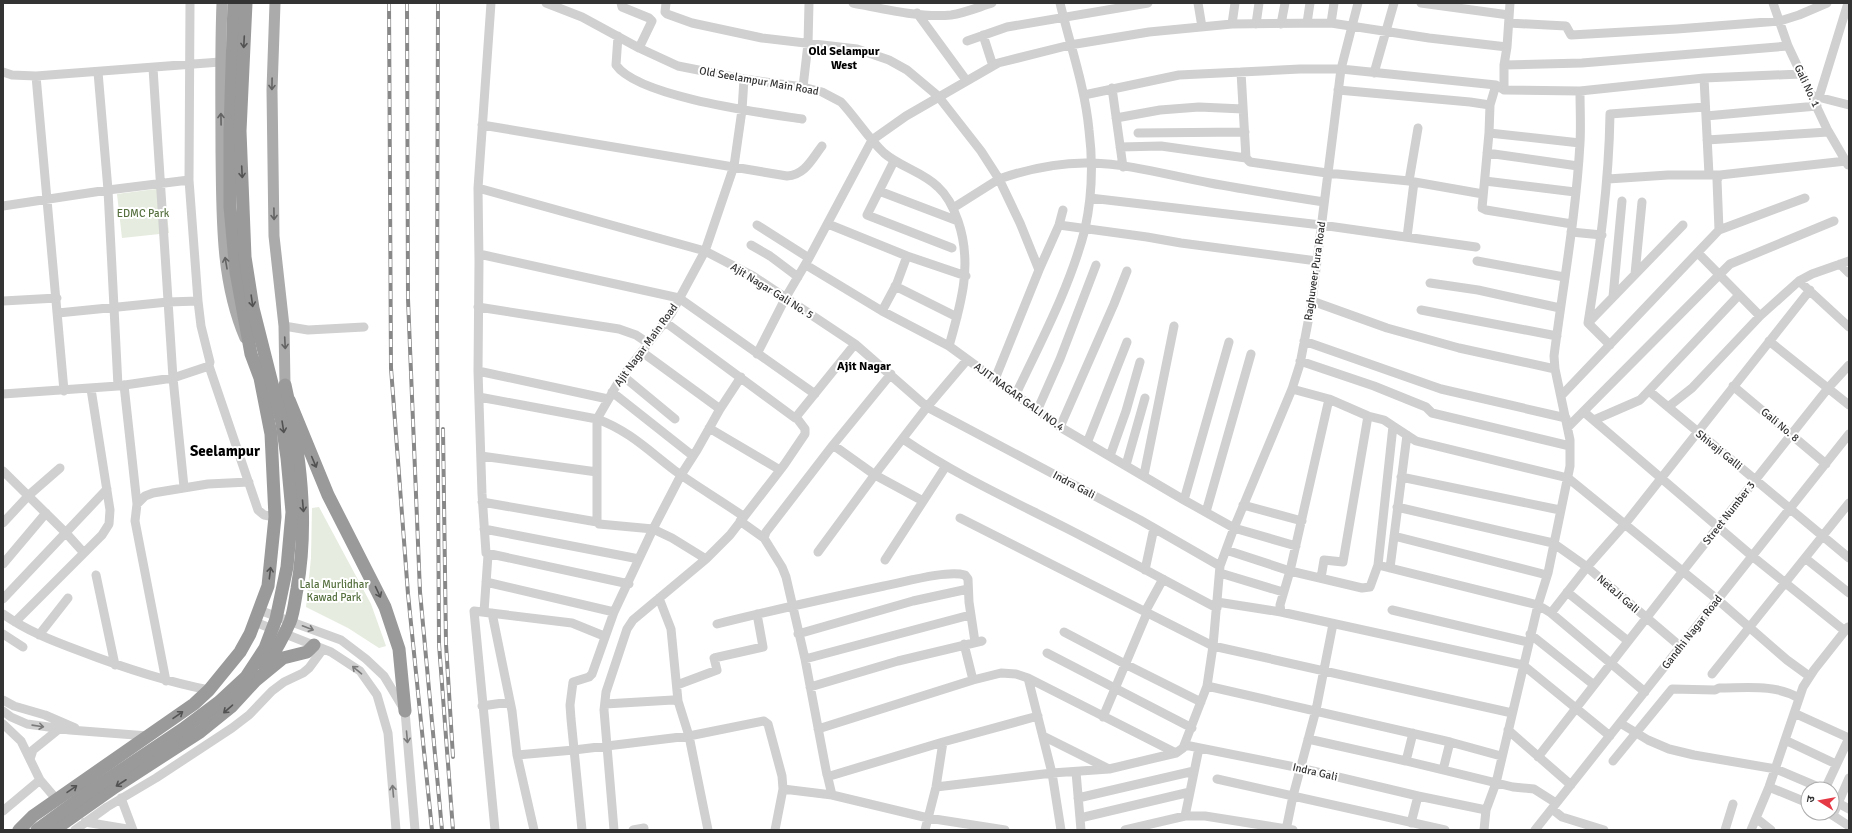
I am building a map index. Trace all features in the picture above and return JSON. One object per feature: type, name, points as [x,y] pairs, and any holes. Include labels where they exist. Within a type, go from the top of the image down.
[{"type":"highway","points":[[18,830],[33,816],[194,704],[209,690],[240,652],[268,586],[275,517],[271,434],[260,378],[251,354],[236,272],[230,207],[230,131],[234,3]]},
{"type":"highway","points":[[36,830],[90,791],[183,729],[219,702],[246,678],[265,648],[276,619],[287,567],[292,512],[288,458],[282,423],[253,308],[246,257],[240,131],[246,3]]},
{"type":"highway","points":[[255,681],[278,647],[287,627],[301,564],[304,513],[299,465],[289,400],[285,385]]},
{"type":"highway","points":[[289,400],[328,495],[385,607],[399,649],[405,711]]},
{"type":"highway","points":[[54,830],[115,787],[200,732],[231,707],[255,681],[283,658],[307,652],[318,647]]},
{"type":"main road","points":[[222,3],[220,62],[223,248],[235,316],[251,354]]},
{"type":"main road","points":[[275,3],[272,90],[274,236],[284,326],[285,385]]},
{"type":"street","points":[[190,3],[189,180],[201,326],[210,362],[209,366],[258,510],[264,515],[275,517]]},
{"type":"street","points":[[491,3],[478,188],[478,371],[482,502],[486,550],[488,555],[486,582],[488,613],[510,702],[517,755],[534,830]]},
{"type":"street","name":"Old Seelampur Main Road","points":[[546,3],[582,17],[640,48],[678,66],[744,79],[803,87],[822,92],[841,102],[872,140],[894,161],[938,187],[953,208],[958,221],[965,250],[966,276],[949,346]]},
{"type":"street","points":[[621,3],[622,7],[649,18],[652,21],[640,48]]},
{"type":"street","points":[[666,3],[665,12],[667,14],[692,23],[762,38],[857,49],[884,58],[907,70],[938,96],[980,151],[999,179],[1020,224],[1038,270]]},
{"type":"street","points":[[803,87],[808,44],[809,3]]},
{"type":"street","points":[[853,3],[917,13],[950,15],[992,3]]},
{"type":"street","points":[[1016,394],[1062,294],[1085,228],[1090,198],[1092,163],[1084,95],[1060,3]]},
{"type":"street","points":[[967,41],[1007,27],[1148,3]]},
{"type":"street","points":[[1198,3],[1202,27]]},
{"type":"street","points":[[1232,24],[1235,3]]},
{"type":"street","points":[[1256,24],[1259,3]]},
{"type":"street","points":[[1281,24],[1285,3]]},
{"type":"street","points":[[1307,23],[1310,3]]},
{"type":"street","points":[[1331,23],[1334,3]]},
{"type":"street","name":"Raghuveer Pura Road","points":[[1234,528],[1292,389],[1300,361],[1312,301],[1341,69],[1358,3]]},
{"type":"street","points":[[1374,72],[1394,3]]},
{"type":"street","points":[[1421,3],[1509,19],[1566,26],[1571,35],[1780,21],[1799,16],[1827,3]]},
{"type":"street","points":[[1504,90],[1504,65],[1507,47],[1510,3]]},
{"type":"street","name":"Gali No. 1","points":[[1773,3],[1788,46],[1816,100],[1828,132],[1848,164]]},
{"type":"street","points":[[1816,100],[1848,3]]},
{"type":"street","points":[[917,13],[966,80]]},
{"type":"street","points":[[757,354],[786,297],[808,262],[872,140],[938,96],[993,66],[1012,58],[1070,45],[1149,32],[1232,24],[1331,23],[1386,30],[1429,38],[1507,47]]},
{"type":"street","points":[[983,35],[993,66]]},
{"type":"street","points":[[618,36],[616,65],[625,75],[632,79],[679,96],[742,110],[802,119]]},
{"type":"street","points":[[1504,65],[1582,63],[1788,46]]},
{"type":"street","points":[[3,72],[12,75],[36,76],[220,62]]},
{"type":"street","points":[[152,68],[172,378],[184,488]]},
{"type":"street","points":[[1084,95],[1166,77],[1192,74],[1341,69],[1496,85],[1504,90],[1580,91],[1704,78],[1802,74]]},
{"type":"street","points":[[98,72],[108,190],[114,306],[121,386],[136,504],[135,521],[166,681]]},
{"type":"street","points":[[1241,72],[1246,158]]},
{"type":"street","points":[[36,76],[64,391]]},
{"type":"street","points":[[1704,78],[1708,175]]},
{"type":"street","name":"Ajit Nagar Main Road","points":[[597,522],[597,419],[610,395],[623,376],[665,322],[705,251],[734,166],[742,110],[744,79]]},
{"type":"street","points":[[1496,85],[1490,105],[1482,208],[1484,210],[1602,235]]},
{"type":"street","points":[[1112,88],[1123,167]]},
{"type":"street","points":[[1338,90],[1490,105]]},
{"type":"street","points":[[1484,830],[1486,810],[1496,783],[1529,638],[1547,575],[1570,466],[1570,446],[1567,422],[1555,369],[1554,356],[1572,228],[1580,143],[1580,91]]},
{"type":"street","points":[[1588,324],[1602,235],[1608,179],[1610,114],[1705,112],[1816,100],[1849,105]]},
{"type":"street","points":[[1116,118],[1160,110],[1199,107],[1243,109]]},
{"type":"street","points":[[482,125],[793,176],[804,170],[822,146]]},
{"type":"street","points":[[1406,237],[1418,128]]},
{"type":"street","points":[[1138,133],[1185,131],[1245,132]]},
{"type":"street","points":[[1707,140],[1828,132]]},
{"type":"street","points":[[1489,133],[1580,143]]},
{"type":"street","points":[[1120,147],[1160,146],[1246,158],[1250,162],[1327,173],[1411,181],[1483,194]]},
{"type":"street","points":[[1487,153],[1578,166]]},
{"type":"street","points":[[894,161],[867,215],[952,248]]},
{"type":"street","points":[[953,208],[999,179],[1043,167],[1092,163],[1324,202]]},
{"type":"street","points":[[1608,179],[1668,175],[1720,175],[1848,164]]},
{"type":"street","points":[[1719,230],[1717,180],[1720,175]]},
{"type":"street","points":[[3,206],[108,190],[160,185],[189,180]]},
{"type":"street","points":[[1485,180],[1575,192]]},
{"type":"street","name":"Ajit Nagar Gali No. 5","points":[[478,188],[705,251],[753,276],[855,344],[927,407]]},
{"type":"street","points":[[879,191],[958,221]]},
{"type":"street","points":[[1090,198],[1321,225],[1476,247]]},
{"type":"street","points":[[1561,396],[1719,230],[1805,198]]},
{"type":"street","points":[[1613,297],[1622,201]]},
{"type":"street","points":[[1635,274],[1642,202]]},
{"type":"street","points":[[995,379],[1038,270],[1059,225],[1063,210]]},
{"type":"street","points":[[1304,341],[1377,368],[1441,389],[1567,422],[1584,412],[1730,264],[1834,221]]},
{"type":"street","name":"AJIT NAGAR GALI NO.4","points":[[757,224],[808,262],[882,311],[949,346],[1016,394],[1036,411],[1060,427],[1234,528],[1296,546]]},
{"type":"street","points":[[828,224],[907,256],[966,276]]},
{"type":"street","points":[[1059,225],[1317,261]]},
{"type":"street","points":[[1588,324],[1683,225]]},
{"type":"street","points":[[751,246],[770,256],[798,277]]},
{"type":"street","points":[[1698,253],[1760,316]]},
{"type":"street","points":[[479,254],[679,298],[815,394]]},
{"type":"street","points":[[882,311],[896,286],[907,256]]},
{"type":"street","points":[[1668,407],[1692,388],[1760,316],[1799,281],[1812,274],[1849,260]]},
{"type":"street","points":[[1477,261],[1564,277]]},
{"type":"street","points":[[1840,264],[1849,272]]},
{"type":"street","points":[[1036,411],[1060,360],[1096,265]]},
{"type":"street","points":[[1060,427],[1127,271]]},
{"type":"street","points":[[1799,281],[1849,327]]},
{"type":"street","points":[[1430,283],[1478,290],[1513,299],[1560,308]]},
{"type":"street","points":[[896,286],[957,317]]},
{"type":"street","points":[[1551,613],[1587,567],[1625,524],[1810,290]]},
{"type":"street","points":[[1594,420],[1640,400],[1739,295]]},
{"type":"street","points":[[3,301],[56,298]]},
{"type":"street","points":[[58,313],[114,306],[198,301]]},
{"type":"street","points":[[1312,301],[1387,328],[1452,346],[1555,369]]},
{"type":"street","points":[[478,307],[619,329],[636,334],[648,343]]},
{"type":"street","points":[[1421,310],[1557,336]]},
{"type":"street","points":[[614,830],[605,704],[606,692],[629,625],[706,559],[730,535],[780,470],[805,431],[795,418],[665,322]]},
{"type":"street","points":[[1588,324],[1610,345]]},
{"type":"street","points":[[284,326],[308,330],[364,327]]},
{"type":"street","points":[[1144,475],[1174,326]]},
{"type":"street","points":[[1769,341],[1829,387],[1849,405]]},
{"type":"street","points":[[1087,443],[1127,342]]},
{"type":"street","points":[[1184,500],[1230,342]]},
{"type":"street","points":[[795,418],[855,344]]},
{"type":"street","points":[[642,352],[720,409]]},
{"type":"street","points":[[1206,512],[1251,354]]},
{"type":"street","points":[[818,552],[927,407],[967,360]]},
{"type":"street","points":[[1300,361],[1406,399],[1426,407],[1432,413],[1570,446]]},
{"type":"street","points":[[1110,456],[1126,411],[1140,362]]},
{"type":"street","name":"Street Number 3","points":[[1538,757],[1682,571],[1719,528],[1829,387],[1849,365]]},
{"type":"street","points":[[3,394],[121,386],[172,378],[209,366]]},
{"type":"street","points":[[478,371],[610,395],[693,456]]},
{"type":"street","points":[[764,538],[766,532],[833,445],[891,374]]},
{"type":"street","points":[[623,376],[675,419]]},
{"type":"street","points":[[582,830],[570,705],[572,685],[576,680],[589,677],[592,674],[604,636],[614,612],[629,584],[653,529],[681,475],[720,409],[741,377]]},
{"type":"street","name":"Gali No. 8","points":[[1733,386],[1826,464]]},
{"type":"street","points":[[15,622],[84,553],[102,534],[109,524],[110,510],[91,389]]},
{"type":"street","points":[[1292,389],[1329,400],[1368,416],[1384,420],[1416,441],[1568,478],[1809,676]]},
{"type":"street","name":"Shivaji Galli","points":[[1649,391],[1849,558]]},
{"type":"street","points":[[479,397],[597,419],[614,426],[630,435],[681,475],[742,518],[764,538],[782,567],[794,605],[798,634],[805,659],[832,795]]},
{"type":"street","points":[[1126,465],[1145,398]]},
{"type":"street","points":[[1281,612],[1280,605],[1302,521],[1329,400]]},
{"type":"street","name":"Indra Gali","points":[[927,407],[1154,528],[1220,569],[1283,592]]},
{"type":"street","points":[[1584,412],[1752,556],[1785,583],[1847,629],[1809,676],[1799,698],[1770,787],[1751,830]]},
{"type":"street","points":[[1321,578],[1324,560],[1343,562],[1368,416]]},
{"type":"street","points":[[1226,550],[1290,571],[1362,588],[1370,587],[1378,565],[1393,426]]},
{"type":"street","points":[[709,428],[780,470]]},
{"type":"street","name":"Gandhi Nagar Road","points":[[1535,830],[1849,434]]},
{"type":"street","points":[[1390,568],[1407,435]]},
{"type":"street","points":[[903,439],[946,466],[1145,570],[1217,605],[1281,612],[1523,665],[1610,736]]},
{"type":"street","points":[[833,445],[875,475],[923,501]]},
{"type":"street","points":[[481,456],[596,472]]},
{"type":"street","points":[[885,560],[946,466]]},
{"type":"street","points":[[3,524],[29,495],[60,468]]},
{"type":"street","points":[[3,471],[29,495],[84,553]]},
{"type":"street","points":[[1401,477],[1560,510]]},
{"type":"street","points":[[136,504],[145,496],[153,493],[213,483],[249,482]]},
{"type":"street","points":[[3,599],[107,489]]},
{"type":"street","points":[[482,502],[597,522],[599,524],[653,529],[672,538],[706,559]]},
{"type":"street","points":[[1712,674],[1823,536],[1845,515],[1849,503]]},
{"type":"street","points":[[1243,505],[1302,521]]},
{"type":"street","points":[[1397,507],[1553,542]]},
{"type":"street","points":[[3,564],[46,513]]},
{"type":"street","points":[[960,518],[1057,565],[1213,646],[1512,713]]},
{"type":"street","points":[[1145,570],[1154,528]]},
{"type":"street","points":[[936,787],[1052,773],[1109,769],[1181,749],[1192,728],[1207,686],[1213,646],[1220,569],[1234,528]]},
{"type":"street","points":[[484,529],[639,560]]},
{"type":"street","points":[[1394,536],[1547,575]]},
{"type":"street","name":"NetaJi Gali","points":[[1553,542],[1587,567],[1681,647]]},
{"type":"street","points":[[488,555],[629,584]]},
{"type":"street","points":[[1805,558],[1849,593]]},
{"type":"street","points":[[1378,565],[1538,605],[1551,613],[1645,692]]},
{"type":"street","points":[[718,624],[794,605],[939,576],[960,574],[966,575],[968,579],[970,615],[979,641],[898,661],[810,687]]},
{"type":"street","points":[[96,575],[116,665]]},
{"type":"street","points":[[1103,717],[1146,612],[1163,579]]},
{"type":"street","points":[[486,582],[614,612]]},
{"type":"street","points":[[798,634],[913,601],[968,589]]},
{"type":"street","points":[[1567,592],[1628,641]]},
{"type":"street","points":[[39,635],[68,598]]},
{"type":"street","points":[[659,598],[671,629],[678,701],[689,736],[708,830]]},
{"type":"street","points":[[1392,610],[1529,638],[1594,685]]},
{"type":"street","points":[[495,830],[474,611],[572,623],[604,636]]},
{"type":"street","points":[[3,614],[39,635],[116,665],[166,681],[209,690]]},
{"type":"street","points":[[677,685],[716,670],[714,658],[763,647],[757,614]]},
{"type":"street","points":[[805,659],[970,615]]},
{"type":"street","points":[[256,616],[287,627],[341,640],[366,659],[384,676],[405,711],[415,830]]},
{"type":"street","points":[[256,616],[287,627],[318,647],[331,652],[360,671],[377,695],[388,733],[396,830]]},
{"type":"street","points":[[1125,830],[1185,816],[1205,816],[1288,830],[1293,796],[1316,710],[1325,671],[1333,624]]},
{"type":"street","points":[[1064,632],[1201,702]]},
{"type":"street","points":[[3,634],[23,647]]},
{"type":"street","points":[[964,644],[973,680]]},
{"type":"street","points":[[75,830],[84,822],[156,778],[232,728],[249,715],[272,691],[284,682],[310,668],[318,647]]},
{"type":"street","points":[[1047,653],[1192,728]]},
{"type":"street","points":[[818,729],[973,680],[1001,673],[1016,674],[1028,678],[1103,717],[1181,749]]},
{"type":"street","points":[[1028,678],[1052,773],[1061,830]]},
{"type":"street","points":[[377,695],[389,686]]},
{"type":"street","points":[[1207,686],[1413,733],[1502,756]]},
{"type":"street","points":[[1613,761],[1672,689],[1715,690],[1719,688],[1762,687],[1787,691],[1799,698]]},
{"type":"street","points":[[3,700],[14,706],[45,715],[79,731]]},
{"type":"street","points":[[605,704],[673,700],[678,701]]},
{"type":"street","points":[[482,706],[510,702]]},
{"type":"street","points":[[3,711],[11,717],[27,724],[79,731],[148,736]]},
{"type":"street","points":[[1794,713],[1849,738],[1828,781]]},
{"type":"street","points":[[827,774],[830,776],[943,742],[1038,716]]},
{"type":"street","points":[[517,755],[574,750],[689,736],[762,721],[767,722],[782,776],[783,789],[775,830]]},
{"type":"street","points":[[1620,723],[1658,745],[1681,752],[1776,769],[1805,781]]},
{"type":"street","points":[[3,724],[21,741],[40,780],[57,800]]},
{"type":"street","points":[[30,759],[33,750],[59,729]]},
{"type":"street","points":[[1508,730],[1571,785]]},
{"type":"street","points":[[1406,761],[1413,733]]},
{"type":"street","points":[[1042,736],[1109,769]]},
{"type":"street","points":[[1308,739],[1496,783],[1534,789],[1554,806],[1562,817],[1604,830]]},
{"type":"street","points":[[1785,740],[1836,764]]},
{"type":"street","points":[[925,830],[936,787],[943,742]]},
{"type":"street","points":[[1443,770],[1450,742]]},
{"type":"street","points":[[1185,816],[1199,748]]},
{"type":"street","name":"Indra Gali","points":[[1181,749],[1199,748],[1300,768],[1418,796],[1486,810]]},
{"type":"street","points":[[1078,798],[1194,771]]},
{"type":"street","points":[[1076,772],[1081,830]]},
{"type":"street","points":[[1840,798],[1849,778]]},
{"type":"street","points":[[1217,779],[1445,830]]},
{"type":"street","points":[[3,811],[40,780]]},
{"type":"street","points":[[1770,787],[1800,800]]},
{"type":"street","points":[[783,789],[832,795],[928,818],[1005,830]]},
{"type":"street","points":[[1080,818],[1190,792]]},
{"type":"street","points":[[1411,823],[1418,796]]},
{"type":"street","points":[[84,822],[133,830],[121,798]]},
{"type":"street","points":[[1725,830],[1733,804]]},
{"type":"street","points":[[1840,804],[1849,809]]},
{"type":"street","points":[[1756,818],[1771,830]]},
{"type":"street","points":[[1840,820],[1849,826]]},
{"type":"street","points":[[633,830],[644,828]]},
{"type":"green space","name":"EDMC Park","points":[[164,188],[169,233],[122,238],[117,194]]},
{"type":"green space","name":"Lala Murlidhar Kawad Park","points":[[319,507],[371,604],[386,646],[379,648],[348,628],[306,607],[311,558],[312,508]]},
{"type":"railway","points":[[389,3],[391,368],[408,594],[432,830]]},
{"type":"railway","points":[[407,3],[408,299],[420,592],[442,830]]},
{"type":"railway","points":[[438,3],[437,319],[439,644],[453,830]]},
{"type":"railway","points":[[443,429],[446,644],[453,757]]},
{"type":"district","name":"Old Selampur West","points":[[844,58]]},
{"type":"district","name":"Ajit Nagar","points":[[864,366]]},
{"type":"district","name":"Seelampur","points":[[225,451]]}]
